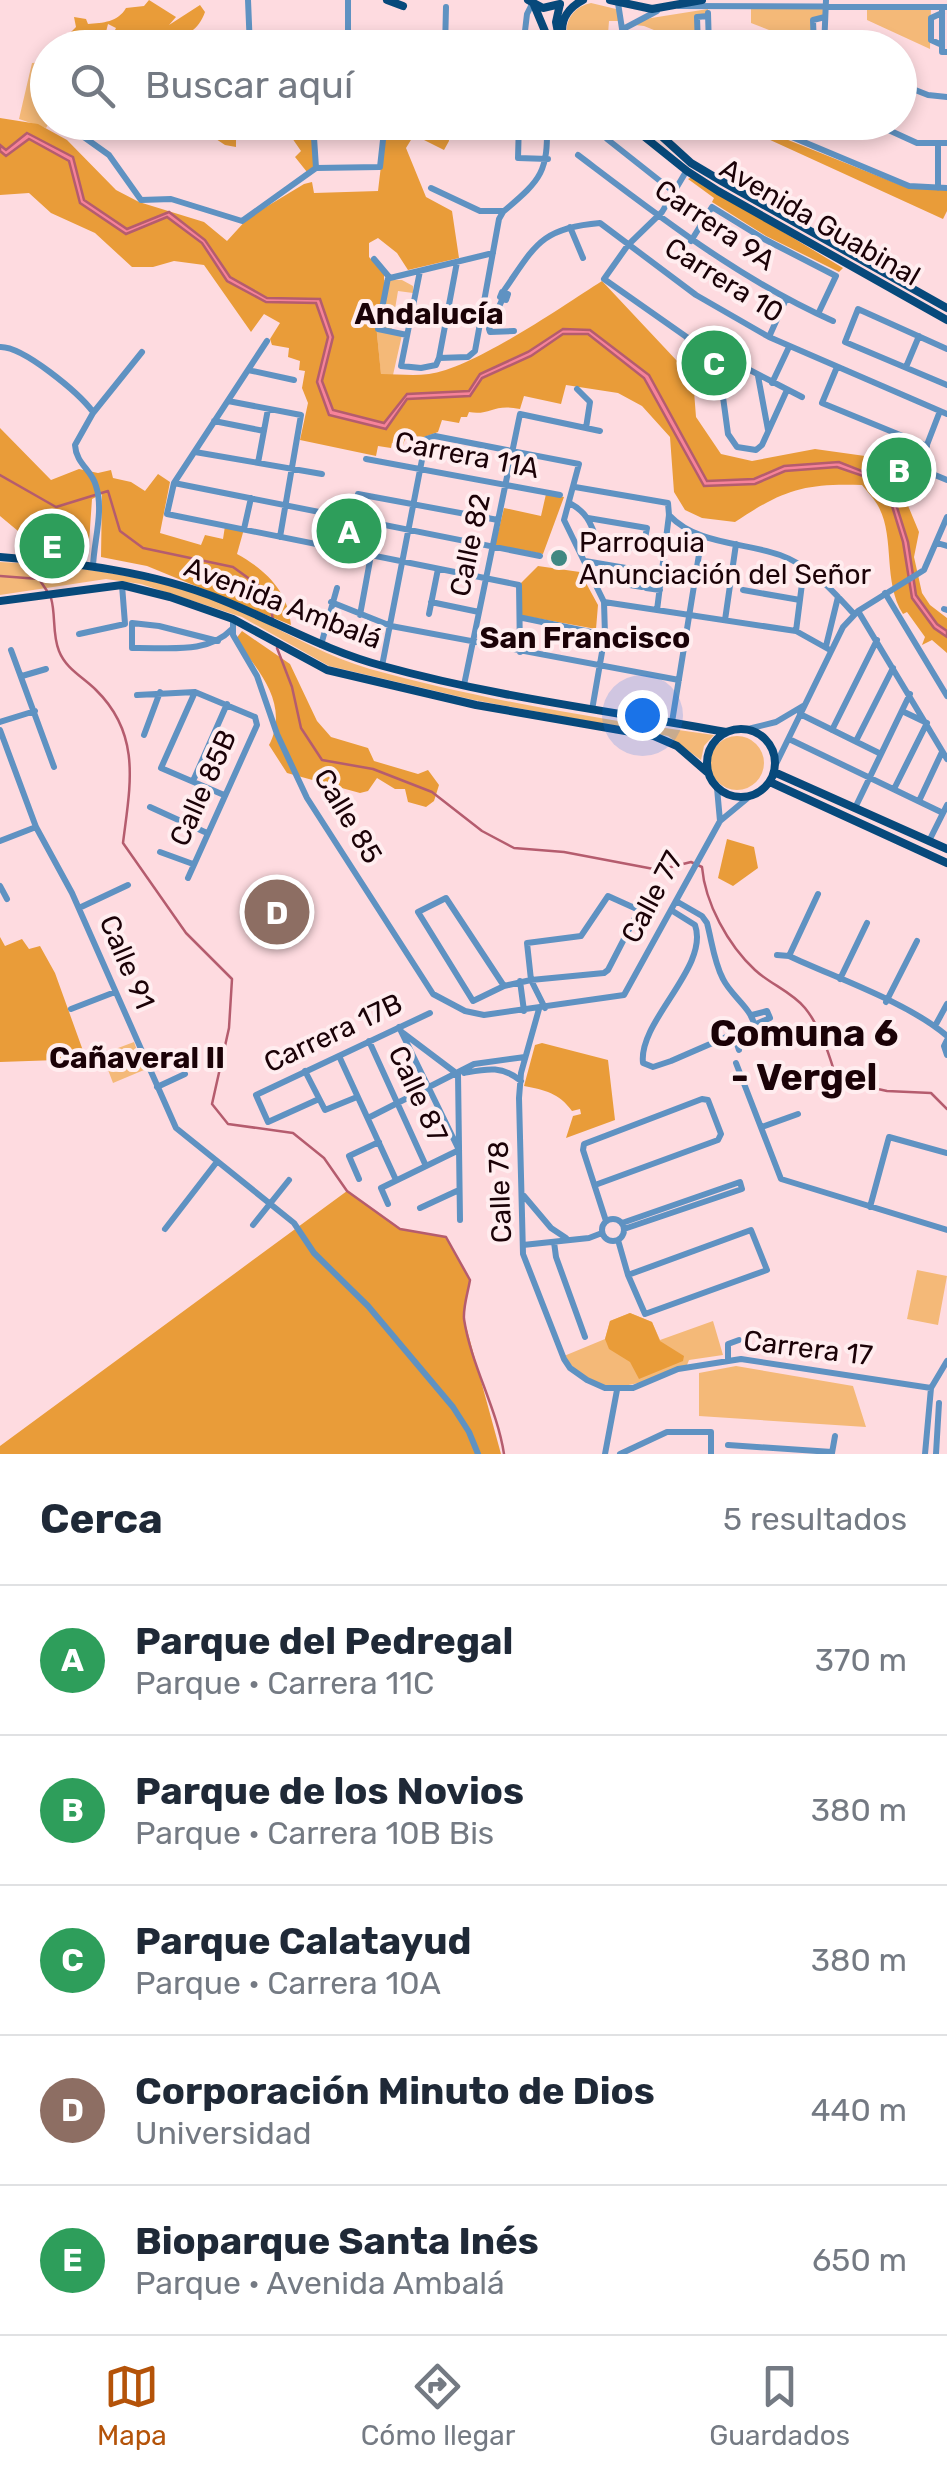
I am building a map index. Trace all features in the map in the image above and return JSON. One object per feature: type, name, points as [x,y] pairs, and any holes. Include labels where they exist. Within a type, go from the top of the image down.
[{"type":"main road","points":[[387,0],[403,6]]},
{"type":"main road","points":[[562,30],[564,17],[582,0]]},
{"type":"main road","points":[[614,1],[662,9],[706,8]]},
{"type":"main road","points":[[557,30],[562,2]]},
{"type":"main road","points":[[532,3],[548,8],[562,2]]},
{"type":"main road","points":[[532,3],[544,30]]},
{"type":"main road","name":"Avenida Guabinal","points":[[651,140],[806,243],[947,320]]},
{"type":"main road","name":"Avenida Guabinal","points":[[663,140],[689,167],[947,308]]},
{"type":"main road","name":"Avenida Ambalá","points":[[0,557],[144,574],[222,600],[320,646],[382,666],[592,710],[726,732]]},
{"type":"main road","name":"Avenida Ambalá","points":[[0,601],[122,585],[170,596],[258,633],[328,670],[476,705],[654,736],[677,746],[707,772]]},
{"type":"main road","points":[[748,729],[771,746],[775,768],[770,782],[749,796],[738,797],[717,788],[707,772],[711,744],[726,732],[748,729]]},
{"type":"main road","points":[[775,768],[947,849]]},
{"type":"main road","points":[[770,782],[947,863]]},
{"type":"street","points":[[248,0],[249,30]]},
{"type":"street","points":[[348,0],[348,30]]},
{"type":"street","points":[[614,1],[624,29],[662,9]]},
{"type":"street","points":[[526,30],[532,3]]},
{"type":"street","points":[[825,30],[826,3]]},
{"type":"street","points":[[697,30],[697,17],[706,8],[826,3],[944,9],[944,50]]},
{"type":"street","points":[[446,6],[446,30]]},
{"type":"street","points":[[813,30],[813,20],[826,17]]},
{"type":"street","points":[[917,91],[947,97]]},
{"type":"street","points":[[88,140],[109,155],[141,200],[171,199],[242,221],[316,168],[380,167],[383,140]]},
{"type":"street","points":[[315,140],[316,168]]},
{"type":"street","points":[[518,140],[518,158],[548,159]]},
{"type":"street","points":[[420,271],[400,366],[421,368],[472,355],[499,219],[532,187],[548,159],[547,140]]},
{"type":"street","points":[[609,140],[674,192]]},
{"type":"street","points":[[799,140],[909,186],[943,188],[943,144],[911,140]]},
{"type":"street","name":"Carrera 9A","points":[[578,155],[691,240],[786,298],[833,321]]},
{"type":"street","points":[[689,167],[659,216],[628,245],[604,278],[688,338],[802,397]]},
{"type":"street","points":[[431,188],[480,211],[504,211]]},
{"type":"street","points":[[691,240],[712,207],[836,276],[818,314]]},
{"type":"street","name":"Carrera 10","points":[[570,227],[600,223],[696,295],[769,337],[944,412]]},
{"type":"street","points":[[514,331],[489,329],[502,296],[536,244],[570,227],[583,258]]},
{"type":"street","points":[[388,278],[493,253]]},
{"type":"street","points":[[374,259],[388,278],[378,329],[407,335]]},
{"type":"street","points":[[438,361],[457,262]]},
{"type":"street","points":[[769,337],[786,298]]},
{"type":"street","points":[[947,349],[858,310],[845,342],[947,384]]},
{"type":"street","points":[[906,367],[919,336]]},
{"type":"street","points":[[688,338],[688,358],[720,376],[728,434],[737,447],[756,450],[762,445],[787,390]]},
{"type":"street","points":[[267,341],[174,483],[167,514],[519,585],[520,652]]},
{"type":"street","points":[[760,386],[771,382],[790,347]]},
{"type":"street","points":[[0,348],[15,348],[68,384],[93,413]]},
{"type":"street","points":[[92,566],[98,504],[96,482],[80,464],[75,445],[93,413],[142,352]]},
{"type":"street","points":[[837,367],[822,403],[927,446]]},
{"type":"street","points":[[248,370],[294,380]]},
{"type":"street","points":[[758,376],[768,432]]},
{"type":"street","points":[[577,390],[590,402],[586,428],[600,430]]},
{"type":"street","points":[[228,400],[300,416],[280,537]]},
{"type":"street","points":[[258,463],[268,408]]},
{"type":"street","points":[[944,412],[918,468],[947,480]]},
{"type":"street","name":"Calle 82","points":[[464,685],[520,414],[586,428]]},
{"type":"street","points":[[214,421],[264,431]]},
{"type":"street","points":[[382,666],[426,439],[434,436],[579,464],[564,520],[604,602],[605,635],[592,710]]},
{"type":"street","points":[[194,452],[322,474]]},
{"type":"street","name":"Carrera 11A","points":[[366,459],[560,495]]},
{"type":"street","points":[[174,483],[540,556]]},
{"type":"street","name":"Carrera 11A","points":[[575,488],[668,503],[669,515]]},
{"type":"street","points":[[358,494],[498,520]]},
{"type":"street","points":[[244,530],[250,498]]},
{"type":"street","points":[[571,504],[588,518],[598,542],[643,549],[647,528],[588,518]]},
{"type":"street","points":[[669,515],[688,532],[782,556],[804,568],[856,612],[878,639],[945,755],[919,800]]},
{"type":"street","points":[[657,610],[669,515]]},
{"type":"street","points":[[828,648],[856,612],[919,574],[930,562],[947,517]]},
{"type":"street","points":[[672,722],[702,536]]},
{"type":"street","points":[[937,543],[947,546]]},
{"type":"street","points":[[725,620],[736,544]]},
{"type":"street","points":[[360,614],[372,555]]},
{"type":"street","points":[[584,561],[662,574]]},
{"type":"street","points":[[796,631],[804,568]]},
{"type":"street","points":[[428,614],[438,569]]},
{"type":"street","points":[[79,634],[125,624],[122,585]]},
{"type":"street","points":[[630,585],[660,590]]},
{"type":"street","points":[[320,646],[337,588]]},
{"type":"street","points":[[743,590],[800,600]]},
{"type":"street","points":[[888,592],[947,696]]},
{"type":"street","points":[[775,768],[828,648],[838,597]]},
{"type":"street","points":[[331,602],[392,626],[679,680]]},
{"type":"street","points":[[431,602],[479,612]]},
{"type":"street","points":[[604,602],[796,631],[828,648]]},
{"type":"street","points":[[522,618],[684,646]]},
{"type":"street","points":[[221,639],[132,623],[132,648],[209,646],[221,639],[233,624]]},
{"type":"street","name":"Calle 85","points":[[233,624],[234,640],[258,676],[308,798],[433,994],[464,1011],[490,1015],[524,1011]]},
{"type":"street","points":[[832,730],[878,639]]},
{"type":"street","points":[[11,650],[54,767]]},
{"type":"street","points":[[856,742],[894,667]]},
{"type":"street","points":[[22,676],[46,668]]},
{"type":"street","points":[[144,735],[160,692]]},
{"type":"street","points":[[137,695],[195,692],[228,704],[256,721],[271,714]]},
{"type":"street","points":[[195,692],[161,768],[224,796]]},
{"type":"street","points":[[855,808],[910,693]]},
{"type":"street","points":[[193,781],[228,704]]},
{"type":"street","points":[[748,729],[776,722],[804,706]]},
{"type":"street","points":[[0,722],[35,710]]},
{"type":"street","points":[[902,711],[927,723]]},
{"type":"street","points":[[800,714],[881,754]]},
{"type":"street","name":"Calle 85B","points":[[188,878],[256,721]]},
{"type":"street","points":[[894,788],[927,723]]},
{"type":"street","name":"Calle 91","points":[[0,730],[36,827],[78,908],[176,1128],[294,1224],[314,1253],[368,1306],[453,1407],[478,1454]]},
{"type":"street","points":[[788,739],[868,778],[945,809],[930,841]]},
{"type":"street","points":[[717,788],[720,821]]},
{"type":"street","name":"Calle 77","points":[[542,1008],[624,995],[720,821],[749,796]]},
{"type":"street","points":[[150,807],[207,833]]},
{"type":"street","points":[[0,841],[36,827]]},
{"type":"street","points":[[160,852],[193,864]]},
{"type":"street","points":[[78,908],[128,884]]},
{"type":"street","points":[[0,886],[6,899]]},
{"type":"street","points":[[789,956],[818,894]]},
{"type":"street","points":[[504,986],[446,898],[418,912],[470,999],[476,1000],[520,982],[531,980],[608,970],[640,911],[608,896],[581,936],[528,942],[531,980],[542,1008],[524,1011],[520,982]]},
{"type":"street","points":[[676,901],[702,916],[707,924],[723,980],[752,1014],[754,1026]]},
{"type":"street","points":[[671,910],[695,925],[698,937],[676,989],[643,1049],[643,1063],[650,1066],[768,1022],[767,1011],[752,1014]]},
{"type":"street","points":[[840,980],[866,923]]},
{"type":"street","points":[[886,1002],[918,940]]},
{"type":"street","points":[[777,955],[789,956],[935,1026],[947,1038],[947,1054]]},
{"type":"street","points":[[71,1009],[115,992]]},
{"type":"street","points":[[522,996],[536,993]]},
{"type":"street","points":[[935,1026],[947,1004]]},
{"type":"street","name":"Calle 78","points":[[542,1008],[521,1082],[526,1264],[570,1368],[587,1380],[617,1390]]},
{"type":"street","name":"Carrera 17B","points":[[319,1099],[268,1122],[256,1095],[430,1013]]},
{"type":"street","points":[[400,1030],[458,1074]]},
{"type":"street","points":[[400,1030],[459,1150]]},
{"type":"street","points":[[734,1036],[740,1050]]},
{"type":"street","name":"Calle 87","points":[[369,1041],[426,1166]]},
{"type":"street","points":[[339,1056],[396,1180]]},
{"type":"street","points":[[502,1066],[526,1057]]},
{"type":"street","points":[[368,1118],[482,1062],[502,1066],[521,1082]]},
{"type":"street","points":[[736,1063],[781,1179],[947,1230]]},
{"type":"street","points":[[306,1071],[325,1110],[358,1096]]},
{"type":"street","points":[[157,1087],[185,1074]]},
{"type":"street","points":[[458,1074],[460,1220]]},
{"type":"street","points":[[595,1185],[718,1140],[721,1134],[708,1100],[584,1144],[583,1150],[606,1221],[602,1233]]},
{"type":"street","points":[[762,1127],[798,1114]]},
{"type":"street","points":[[870,1207],[890,1136],[947,1153]]},
{"type":"street","points":[[359,1179],[348,1156],[378,1142]]},
{"type":"street","points":[[388,1204],[381,1188],[459,1150]]},
{"type":"street","points":[[165,1228],[216,1163]]},
{"type":"street","points":[[252,1225],[289,1180]]},
{"type":"street","points":[[623,1226],[741,1185]]},
{"type":"street","points":[[420,1208],[460,1190]]},
{"type":"street","points":[[524,1195],[556,1233],[566,1238]]},
{"type":"street","points":[[606,1221],[613,1219],[623,1226]]},
{"type":"street","points":[[535,1242],[544,1220]]},
{"type":"street","points":[[623,1226],[618,1240],[628,1275],[646,1314],[767,1270],[751,1230],[628,1275]]},
{"type":"street","points":[[523,1245],[602,1233]]},
{"type":"street","points":[[602,1233],[608,1240],[618,1240]]},
{"type":"street","points":[[554,1242],[585,1337]]},
{"type":"street","points":[[728,1360],[728,1344],[739,1340]]},
{"type":"street","name":"Carrera 17","points":[[617,1390],[649,1383],[678,1368],[728,1360],[931,1388]]},
{"type":"street","points":[[926,1454],[931,1388],[947,1362]]},
{"type":"street","points":[[605,1454],[617,1390]]},
{"type":"street","points":[[936,1454],[939,1403]]},
{"type":"street","points":[[620,1454],[667,1432],[711,1432],[711,1454]]},
{"type":"street","points":[[728,1446],[832,1453],[835,1436]]},
{"type":"shaded area","points":[[149,0],[176,17],[169,25],[200,5],[205,12],[193,30],[115,30],[108,24],[106,30],[73,30],[74,17],[86,19],[88,24],[105,22],[126,8],[144,6]]},
{"type":"shaded area","points":[[591,3],[616,9],[621,21],[609,21],[608,30],[567,30],[570,17]]},
{"type":"shaded area","points":[[867,7],[931,7],[930,49],[917,43],[917,30],[889,30],[867,20]]},
{"type":"shaded area","points":[[708,9],[708,16],[697,18],[697,30],[654,30],[635,25],[645,19]]},
{"type":"shaded area","points":[[751,9],[826,9],[825,17],[813,20],[813,30],[769,30],[751,23]]},
{"type":"shaded area","points":[[30,72],[30,123],[19,119]]},
{"type":"shaded area","points":[[0,118],[30,123],[30,140],[67,140],[116,190],[139,202],[204,222],[227,241],[248,218],[304,184],[312,182],[314,193],[378,191],[384,140],[411,140],[406,148],[426,197],[452,211],[459,258],[408,270],[397,253],[378,238],[369,243],[369,257],[384,273],[384,298],[376,324],[381,374],[429,374],[469,361],[602,281],[693,378],[696,417],[721,454],[752,461],[815,449],[865,456],[876,481],[904,496],[919,532],[914,557],[922,593],[947,618],[947,653],[932,640],[922,645],[925,637],[907,612],[903,614],[893,587],[883,516],[862,485],[824,485],[795,491],[767,502],[735,522],[702,518],[685,510],[674,492],[670,437],[642,406],[618,393],[566,385],[561,404],[524,396],[520,409],[469,412],[459,423],[442,420],[438,432],[405,439],[403,445],[392,443],[391,448],[378,446],[376,456],[300,440],[308,403],[302,388],[305,371],[299,370],[300,361],[288,357],[289,348],[272,345],[270,339],[280,323],[264,314],[251,332],[204,265],[174,261],[132,267],[95,233],[51,213],[29,193],[0,195]]},
{"type":"shaded area","points":[[30,135],[30,140],[6,156],[0,145],[6,150]]},
{"type":"shaded area","points":[[31,140],[40,140],[73,157],[84,200],[127,229],[169,212],[205,240],[230,277],[267,298],[320,299],[333,337],[322,381],[333,410],[384,423],[407,394],[469,391],[480,374],[528,352],[563,329],[590,330],[649,375],[707,481],[754,479],[784,466],[839,462],[872,475],[896,504],[908,542],[916,595],[937,624],[947,631],[947,637],[934,628],[912,598],[903,542],[892,506],[869,478],[837,467],[785,471],[755,484],[704,486],[644,378],[588,334],[563,334],[531,356],[482,378],[470,396],[407,399],[386,429],[329,415],[317,382],[328,337],[316,303],[266,302],[227,281],[202,243],[167,217],[126,234],[80,203],[69,161]]},
{"type":"shaded area","points":[[218,140],[236,140],[236,147]]},
{"type":"shaded area","points":[[293,140],[313,140],[314,168],[307,172],[295,157],[301,151]]},
{"type":"shaded area","points":[[424,140],[449,140],[444,150]]},
{"type":"shaded area","points":[[770,140],[788,140],[908,188],[947,190],[943,219]]},
{"type":"shaded area","points":[[692,177],[843,268],[839,272],[766,236],[712,202],[714,198],[688,179]]},
{"type":"shaded area","points":[[384,280],[402,280],[413,286],[413,293],[398,291],[391,333],[402,335],[393,375],[381,375],[376,324],[384,298]]},
{"type":"shaded area","points":[[0,428],[51,480],[79,469],[98,473],[111,470],[113,478],[131,482],[145,491],[158,474],[170,482],[160,533],[201,545],[205,535],[223,539],[225,526],[244,529],[237,554],[274,583],[285,602],[291,625],[147,566],[101,557],[102,494],[92,499],[89,543],[52,535],[50,541],[24,536],[0,516]]},
{"type":"shaded area","points":[[896,445],[918,457],[913,468],[917,471],[904,496],[876,481]]},
{"type":"shaded area","points":[[546,494],[564,497],[543,554],[495,545],[504,508],[541,516]]},
{"type":"shaded area","points":[[0,562],[85,569],[170,586],[224,604],[351,663],[411,680],[540,708],[714,735],[704,746],[701,760],[668,736],[474,700],[329,666],[242,617],[141,584],[106,579],[0,595]]},
{"type":"shaded area","points":[[538,566],[580,572],[598,605],[596,629],[519,615],[520,584]]},
{"type":"shaded area","points":[[242,631],[290,664],[317,721],[331,737],[368,748],[374,761],[418,774],[428,770],[439,785],[434,801],[426,807],[408,802],[405,789],[395,789],[377,778],[368,791],[360,793],[287,773],[269,745],[276,716],[269,689],[235,640]]},
{"type":"shaded area","points":[[737,736],[756,744],[764,763],[756,782],[737,790],[718,782],[710,763],[718,744]]},
{"type":"shaded area","points":[[727,839],[754,847],[758,868],[733,886],[718,878]]},
{"type":"shaded area","points":[[0,937],[5,946],[22,939],[29,949],[40,946],[55,973],[86,1059],[0,1062]]},
{"type":"shaded area","points":[[134,1042],[144,1070],[113,1083],[102,1054]]},
{"type":"shaded area","points":[[542,1043],[608,1060],[615,1120],[566,1138],[573,1116],[581,1114],[580,1109],[572,1111],[551,1093],[524,1086],[535,1045]]},
{"type":"shaded area","points":[[347,1191],[400,1229],[446,1237],[470,1280],[463,1315],[501,1454],[0,1454],[0,1446]]},
{"type":"shaded area","points":[[917,1270],[947,1276],[938,1325],[907,1319]]},
{"type":"shaded area","points":[[630,1313],[652,1322],[660,1340],[713,1321],[723,1355],[689,1360],[687,1365],[670,1372],[622,1386],[592,1381],[564,1356],[605,1339],[610,1321]]},
{"type":"shaded area","points":[[630,1313],[652,1322],[660,1341],[684,1356],[683,1361],[639,1379],[630,1362],[609,1349],[605,1339],[610,1321]]},
{"type":"shaded area","points":[[736,1366],[853,1386],[866,1427],[699,1416],[699,1373]]},
{"type":"waterway","points":[[0,475],[56,507],[108,491],[120,531],[143,548],[233,567],[269,593],[273,621]]},
{"type":"waterway","points":[[0,576],[39,579],[47,591]]},
{"type":"waterway","points":[[51,598],[62,657],[111,707],[127,743],[130,781],[123,843],[186,933],[232,979],[229,1028],[212,1104],[228,1124],[293,1133],[324,1158],[347,1191],[400,1229],[446,1237],[470,1280],[464,1319],[504,1454]]},
{"type":"waterway","points":[[277,648],[292,687],[301,728],[322,760],[373,769],[432,792],[482,831],[514,848],[564,852],[659,870],[691,862],[702,867],[713,909],[727,936],[755,970],[805,1008],[820,1033],[837,1080],[887,1091],[931,1093],[947,1109]]},
{"type":"place","name":"Parque Calatayud","points":[[714,363]]},
{"type":"place","name":"Parque de los Novios","points":[[899,470]]},
{"type":"place","name":"Parque del Pedregal","points":[[349,531]]},
{"type":"place","name":"Bioparque Santa Inés","points":[[52,546]]},
{"type":"place","name":"Parroquia Anunciación del Señor","points":[[559,558]]},
{"type":"place","name":"Corporación Minuto de Dios","points":[[277,912]]},
{"type":"district","name":"Andalucía","points":[[429,314]]},
{"type":"district","name":"San Francisco","points":[[585,638]]},
{"type":"district","name":"Comuna 6 - Vergel","points":[[804,1055]]},
{"type":"district","name":"Cañaveral II","points":[[137,1058]]}]
